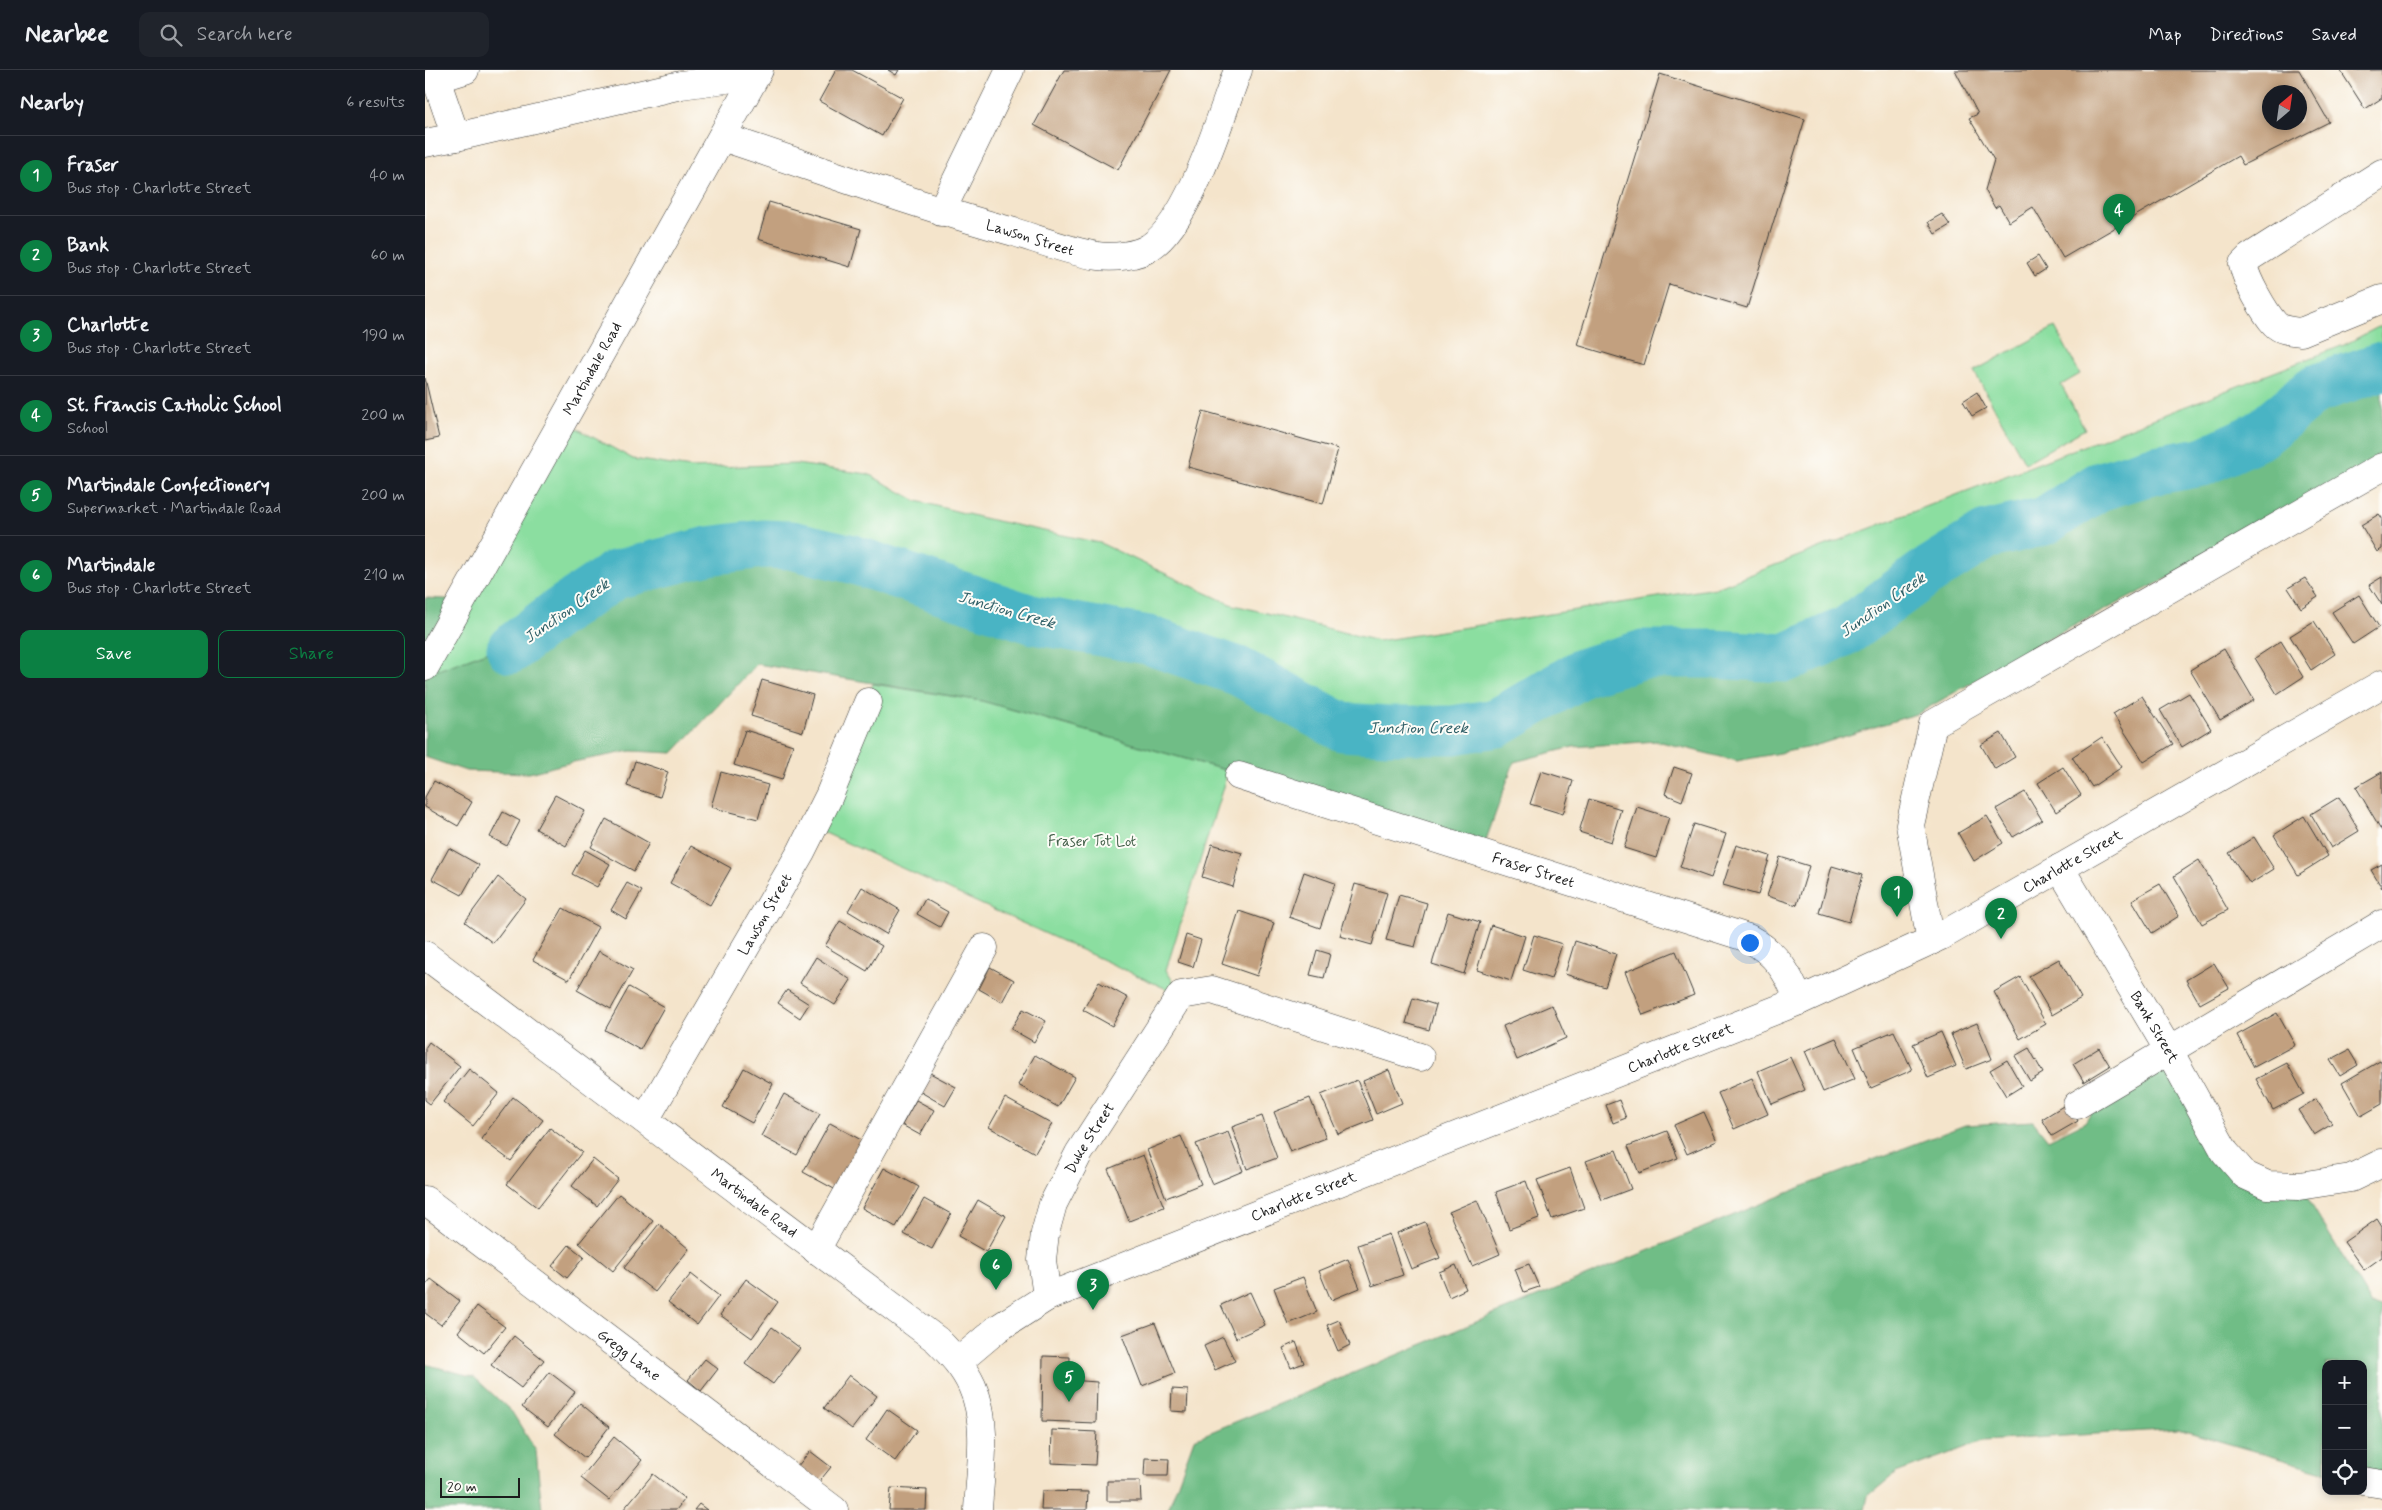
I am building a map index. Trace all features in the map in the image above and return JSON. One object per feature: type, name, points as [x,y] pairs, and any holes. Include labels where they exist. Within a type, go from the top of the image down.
[{"type":"street","points":[[456,137],[436,79],[465,70]]},
{"type":"street","points":[[941,212],[1009,70]]},
{"type":"street","name":"Lawson Street","points":[[722,137],[941,212],[1098,256],[1126,255],[1148,249],[1164,236],[1174,222],[1193,188],[1239,70]]},
{"type":"street","points":[[425,143],[681,85],[758,72]]},
{"type":"street","name":"Martindale Road","points":[[425,667],[758,72]]},
{"type":"street","points":[[2382,174],[2250,257],[2243,264],[2246,277],[2275,325],[2287,331],[2301,332],[2382,299]]},
{"type":"street","points":[[1931,941],[1910,826],[1933,724],[2382,468]]},
{"type":"street","name":"Charlotte Street","points":[[958,1362],[997,1329],[1047,1297],[1799,1001],[1931,941],[2382,684]]},
{"type":"street","name":"Lawson Street","points":[[645,1120],[801,852],[829,796],[868,702]]},
{"type":"street","name":"Fraser Street","points":[[1239,776],[1748,938],[1764,947],[1778,960],[1790,977],[1799,1001]]},
{"type":"street","name":"Bank Street","points":[[2060,868],[2168,1049],[2225,1152],[2245,1174],[2255,1181],[2267,1185],[2299,1186],[2351,1178],[2382,1163]]},
{"type":"street","points":[[2077,1105],[2168,1049],[2382,924]]},
{"type":"street","points":[[816,1250],[984,948]]},
{"type":"street","name":"Martindale Road","points":[[425,956],[937,1340],[958,1362],[973,1387],[980,1415],[981,1448],[978,1510]]},
{"type":"street","name":"Duke Street","points":[[1047,1297],[1041,1260],[1045,1233],[1053,1204],[1079,1153],[1181,995],[1213,990],[1421,1057]]},
{"type":"street","name":"Gregg Lane","points":[[425,1200],[834,1510]]},
{"type":"street","points":[[2367,1482],[2382,1484]]},
{"type":"green space","points":[[2382,325],[2382,364],[2314,387],[2258,434],[2202,460],[2150,468],[2098,485],[2045,519],[1986,533],[1923,572],[1847,628],[1784,656],[1713,652],[1643,652],[1539,695],[1496,721],[1453,728],[1388,728],[1343,725],[1239,669],[1149,638],[1035,618],[852,557],[791,543],[763,542],[707,549],[614,573],[500,647],[425,675],[567,423],[633,459],[691,468],[796,464],[868,474],[917,501],[983,518],[1100,543],[1230,604],[1378,641],[1716,588],[2344,345]]},
{"type":"green space","points":[[2055,327],[2080,374],[2061,385],[2085,429],[2025,463],[1974,371]]},
{"type":"green space","points":[[2382,364],[2382,460],[2217,553],[2044,641],[1919,713],[1811,747],[1737,761],[1657,741],[1573,747],[1514,762],[1482,851],[1239,774],[982,701],[757,664],[673,753],[631,751],[568,763],[529,773],[466,771],[425,757],[425,675],[500,647],[614,573],[707,549],[763,542],[791,543],[852,557],[1035,618],[1149,638],[1239,669],[1343,725],[1388,728],[1453,728],[1496,721],[1583,670],[1643,652],[1713,652],[1784,656],[1847,628],[1923,572],[1986,533],[2045,519],[2098,485],[2150,468],[2202,460],[2258,434],[2314,387]]},
{"type":"green space","points":[[425,598],[465,600],[425,671]]},
{"type":"green space","name":"Fraser Tot Lot","points":[[873,684],[982,701],[1228,771],[1166,970],[1182,996],[812,827],[827,796]]},
{"type":"green space","points":[[2169,1046],[2238,1165],[2299,1184],[2372,1305],[2382,1306],[2382,1483],[2367,1480],[2367,1360],[2322,1360],[2322,1471],[2178,1429],[1983,1441],[1896,1473],[1868,1496],[1865,1510],[1168,1510],[1194,1439],[1804,1186],[1965,1125],[2033,1121],[2048,1140],[2085,1122],[2107,1085]]},
{"type":"green space","points":[[425,1364],[474,1377],[512,1412],[536,1451],[542,1510],[425,1510]]},
{"type":"building","points":[[836,70],[852,70],[903,98],[882,136],[819,101]]},
{"type":"building","points":[[888,70],[899,70],[896,75]]},
{"type":"building","points":[[1064,70],[1171,70],[1118,170],[1034,125]]},
{"type":"building","points":[[1955,70],[2299,70],[2329,122],[2243,165],[2238,156],[2063,258],[2033,207],[2009,222],[1999,205],[1995,208],[1985,190],[1994,160],[1969,118],[1978,114]]},
{"type":"building","points":[[2340,70],[2382,70],[2382,98],[2365,109]]},
{"type":"building","points":[[1660,74],[1805,119],[1747,308],[1669,284],[1644,365],[1577,345]]},
{"type":"building","points":[[769,202],[861,229],[850,267],[758,239]]},
{"type":"building","points":[[1942,214],[1950,225],[1935,234],[1928,222]]},
{"type":"building","points":[[2038,256],[2046,269],[2035,276],[2027,263]]},
{"type":"building","points":[[425,378],[439,438],[425,441]]},
{"type":"building","points":[[1977,392],[1986,408],[1972,416],[1963,401]]},
{"type":"building","points":[[1203,411],[1338,449],[1323,504],[1188,467]]},
{"type":"building","points":[[2379,514],[2382,518],[2382,549],[2377,552],[2361,525]]},
{"type":"building","points":[[2382,577],[2382,605],[2369,585]]},
{"type":"building","points":[[2305,578],[2318,597],[2301,608],[2288,588]]},
{"type":"building","points":[[2359,595],[2379,627],[2353,644],[2332,612]]},
{"type":"building","points":[[2314,621],[2335,654],[2311,670],[2290,636]]},
{"type":"building","points":[[2281,641],[2303,677],[2277,694],[2255,658]]},
{"type":"building","points":[[2224,649],[2254,700],[2220,720],[2190,670]]},
{"type":"building","points":[[762,680],[813,695],[803,732],[751,716]]},
{"type":"building","points":[[2189,693],[2211,729],[2182,747],[2160,710]]},
{"type":"building","points":[[2142,696],[2173,744],[2144,762],[2113,714]]},
{"type":"building","points":[[745,730],[793,745],[782,780],[734,765]]},
{"type":"building","points":[[2001,733],[2015,757],[1995,769],[1981,745]]},
{"type":"building","points":[[2102,737],[2122,767],[2092,787],[2072,757]]},
{"type":"building","points":[[635,761],[668,772],[660,797],[627,786]]},
{"type":"building","points":[[1674,767],[1692,773],[1682,801],[1665,794]]},
{"type":"building","points":[[2063,767],[2081,795],[2056,812],[2038,783]]},
{"type":"building","points":[[1541,771],[1573,781],[1563,814],[1530,804]]},
{"type":"building","points":[[721,772],[768,785],[758,819],[711,807]]},
{"type":"building","points":[[2382,772],[2382,831],[2356,787]]},
{"type":"building","points":[[434,781],[472,802],[458,826],[425,807],[425,797]]},
{"type":"building","points":[[2025,792],[2042,820],[2013,837],[1996,809]]},
{"type":"building","points":[[555,795],[585,811],[566,846],[536,829]]},
{"type":"building","points":[[2339,797],[2359,831],[2331,848],[2311,814]]},
{"type":"building","points":[[1589,799],[1621,809],[1611,842],[1579,832]]},
{"type":"building","points":[[1637,807],[1669,817],[1656,858],[1624,848]]},
{"type":"building","points":[[503,812],[520,821],[507,846],[490,837]]},
{"type":"building","points":[[1987,816],[2003,843],[1974,861],[1958,833]]},
{"type":"building","points":[[2304,816],[2328,856],[2298,875],[2274,835]]},
{"type":"building","points":[[606,819],[649,843],[634,871],[591,847]]},
{"type":"building","points":[[1694,824],[1726,834],[1711,878],[1680,867]]},
{"type":"building","points":[[2254,837],[2274,869],[2250,884],[2229,853]]},
{"type":"building","points":[[1212,844],[1242,853],[1233,887],[1202,877]]},
{"type":"building","points":[[1736,845],[1770,856],[1758,895],[1723,885]]},
{"type":"building","points":[[691,846],[731,868],[710,905],[670,883]]},
{"type":"building","points":[[449,848],[479,865],[462,895],[432,879]]},
{"type":"building","points":[[585,850],[610,864],[597,887],[572,874]]},
{"type":"building","points":[[1780,857],[1809,866],[1797,905],[1767,896]]},
{"type":"building","points":[[2199,860],[2228,910],[2202,924],[2174,876]]},
{"type":"building","points":[[2382,864],[2382,888],[2371,870]]},
{"type":"building","points":[[1832,866],[1862,875],[1849,922],[1819,913]]},
{"type":"building","points":[[1304,872],[1335,883],[1320,928],[1289,917]]},
{"type":"building","points":[[498,877],[526,899],[493,943],[465,922]]},
{"type":"building","points":[[627,883],[642,891],[626,919],[611,910]]},
{"type":"building","points":[[1355,884],[1387,893],[1372,945],[1340,936]]},
{"type":"building","points":[[2160,884],[2179,916],[2152,933],[2132,900]]},
{"type":"building","points":[[862,887],[900,910],[886,934],[848,911]]},
{"type":"building","points":[[1399,895],[1427,903],[1415,947],[1386,940]]},
{"type":"building","points":[[925,899],[948,912],[940,927],[917,914]]},
{"type":"building","points":[[563,908],[598,927],[569,980],[533,960]]},
{"type":"building","points":[[1239,911],[1274,923],[1257,976],[1222,964]]},
{"type":"building","points":[[1448,912],[1480,922],[1464,974],[1432,964]]},
{"type":"building","points":[[840,921],[882,946],[867,971],[825,946]]},
{"type":"building","points":[[1491,925],[1525,936],[1511,981],[1477,970]]},
{"type":"building","points":[[1186,935],[1201,940],[1193,967],[1178,962]]},
{"type":"building","points":[[1534,935],[1562,944],[1551,979],[1523,970]]},
{"type":"building","points":[[1575,941],[1616,954],[1605,987],[1565,974]]},
{"type":"building","points":[[1317,950],[1330,954],[1324,978],[1310,975]]},
{"type":"building","points":[[599,951],[633,970],[611,1009],[577,990]]},
{"type":"building","points":[[1676,951],[1694,995],[1643,1015],[1625,972]]},
{"type":"building","points":[[816,957],[851,980],[835,1005],[800,983]]},
{"type":"building","points":[[2059,959],[2081,998],[2052,1015],[2029,976]]},
{"type":"building","points":[[2214,963],[2229,988],[2200,1004],[2186,980]]},
{"type":"building","points":[[990,967],[1014,980],[1002,1002],[979,989]]},
{"type":"building","points":[[2020,977],[2046,1024],[2020,1039],[1994,992]]},
{"type":"building","points":[[1099,982],[1128,998],[1112,1026],[1083,1010]]},
{"type":"building","points":[[629,987],[664,1007],[640,1050],[605,1030]]},
{"type":"building","points":[[787,990],[809,1004],[800,1018],[778,1003]]},
{"type":"building","points":[[1413,998],[1436,1005],[1429,1030],[1406,1023]]},
{"type":"building","points":[[1552,1005],[1566,1038],[1517,1060],[1503,1026]]},
{"type":"building","points":[[1023,1009],[1046,1021],[1034,1042],[1011,1029]]},
{"type":"building","points":[[2277,1013],[2295,1045],[2254,1067],[2237,1035]]},
{"type":"building","points":[[1977,1023],[1992,1059],[1966,1069],[1951,1034]]},
{"type":"building","points":[[1894,1031],[1912,1070],[1871,1088],[1854,1048]]},
{"type":"building","points":[[1941,1032],[1956,1066],[1928,1078],[1913,1044]]},
{"type":"building","points":[[1836,1038],[1855,1079],[1823,1092],[1805,1051]]},
{"type":"building","points":[[429,1042],[460,1066],[430,1104],[425,1100],[425,1048]]},
{"type":"building","points":[[2029,1048],[2043,1073],[2030,1081],[2015,1056]]},
{"type":"building","points":[[2099,1048],[2110,1066],[2084,1082],[2073,1064]]},
{"type":"building","points":[[2349,1050],[2358,1065],[2340,1076],[2330,1060]]},
{"type":"building","points":[[1035,1055],[1075,1077],[1058,1107],[1018,1085]]},
{"type":"building","points":[[1790,1057],[1805,1090],[1772,1104],[1758,1071]]},
{"type":"building","points":[[2007,1060],[2022,1086],[2006,1096],[1990,1070]]},
{"type":"building","points":[[2380,1061],[2382,1064],[2382,1104],[2361,1116],[2342,1083]]},
{"type":"building","points":[[2287,1063],[2304,1094],[2273,1110],[2256,1079]]},
{"type":"building","points":[[744,1068],[773,1084],[752,1123],[723,1107]]},
{"type":"building","points":[[469,1069],[499,1093],[473,1126],[443,1102]]},
{"type":"building","points":[[1389,1070],[1402,1103],[1376,1114],[1363,1081]]},
{"type":"building","points":[[930,1073],[956,1087],[945,1106],[919,1091]]},
{"type":"building","points":[[1752,1078],[1768,1114],[1734,1129],[1718,1093]]},
{"type":"building","points":[[1357,1080],[1373,1120],[1338,1134],[1321,1095]]},
{"type":"building","points":[[784,1094],[820,1114],[797,1155],[761,1136]]},
{"type":"building","points":[[513,1097],[543,1120],[511,1161],[481,1139]]},
{"type":"building","points":[[1005,1098],[1052,1124],[1035,1153],[989,1127]]},
{"type":"building","points":[[1310,1098],[1326,1138],[1290,1152],[1274,1112]]},
{"type":"building","points":[[2316,1099],[2332,1124],[2314,1135],[2298,1110]]},
{"type":"building","points":[[916,1100],[934,1110],[920,1135],[902,1125]]},
{"type":"building","points":[[1619,1100],[1626,1118],[1613,1123],[1606,1105]]},
{"type":"building","points":[[2068,1103],[2078,1121],[2052,1136],[2042,1119]]},
{"type":"building","points":[[1704,1112],[1717,1141],[1687,1154],[1674,1125]]},
{"type":"building","points":[[1262,1116],[1277,1158],[1247,1169],[1232,1127]]},
{"type":"building","points":[[830,1123],[863,1141],[836,1190],[803,1172]]},
{"type":"building","points":[[550,1128],[582,1152],[538,1208],[507,1184]]},
{"type":"building","points":[[1667,1131],[1678,1158],[1639,1173],[1628,1146]]},
{"type":"building","points":[[1228,1132],[1243,1171],[1212,1184],[1196,1144]]},
{"type":"building","points":[[1181,1136],[1201,1184],[1166,1198],[1147,1150]]},
{"type":"building","points":[[1616,1150],[1631,1189],[1602,1200],[1586,1161]]},
{"type":"building","points":[[1143,1155],[1164,1207],[1129,1221],[1108,1169]]},
{"type":"building","points":[[593,1159],[618,1179],[597,1206],[572,1186]]},
{"type":"building","points":[[884,1168],[919,1187],[896,1227],[862,1208]]},
{"type":"building","points":[[1570,1168],[1584,1208],[1552,1219],[1537,1180]]},
{"type":"building","points":[[1526,1181],[1539,1218],[1509,1229],[1496,1192]]},
{"type":"building","points":[[619,1194],[653,1221],[613,1271],[579,1243]]},
{"type":"building","points":[[924,1199],[951,1214],[932,1249],[904,1234]]},
{"type":"building","points":[[978,1200],[1006,1216],[986,1252],[958,1236]]},
{"type":"building","points":[[1477,1200],[1500,1254],[1472,1266],[1449,1212]]},
{"type":"building","points":[[2377,1219],[2382,1227],[2382,1257],[2364,1270],[2344,1242]]},
{"type":"building","points":[[1425,1222],[1440,1258],[1411,1269],[1397,1233]]},
{"type":"building","points":[[659,1224],[689,1249],[655,1292],[624,1268]]},
{"type":"building","points":[[1389,1234],[1403,1275],[1372,1286],[1358,1245]]},
{"type":"building","points":[[569,1245],[584,1257],[567,1278],[552,1266]]},
{"type":"building","points":[[1348,1259],[1360,1288],[1331,1300],[1319,1271]]},
{"type":"building","points":[[1529,1264],[1539,1287],[1524,1292],[1515,1269]]},
{"type":"building","points":[[1456,1265],[1466,1289],[1449,1297],[1439,1272]]},
{"type":"building","points":[[691,1274],[719,1296],[697,1325],[668,1302]]},
{"type":"building","points":[[1303,1277],[1317,1312],[1288,1324],[1274,1288]]},
{"type":"building","points":[[431,1279],[460,1301],[441,1325],[425,1313],[425,1286]]},
{"type":"building","points":[[746,1279],[778,1302],[752,1338],[720,1315]]},
{"type":"building","points":[[1250,1292],[1265,1325],[1236,1338],[1221,1305]]},
{"type":"building","points":[[477,1306],[505,1327],[484,1353],[458,1332]]},
{"type":"building","points":[[1339,1320],[1350,1345],[1338,1351],[1327,1325]]},
{"type":"building","points":[[1155,1323],[1175,1373],[1142,1386],[1122,1335]]},
{"type":"building","points":[[772,1327],[800,1348],[773,1384],[745,1364]]},
{"type":"building","points":[[514,1336],[544,1360],[521,1388],[491,1365]]},
{"type":"building","points":[[1223,1337],[1235,1361],[1215,1370],[1204,1346]]},
{"type":"building","points":[[1296,1342],[1304,1363],[1291,1368],[1283,1348]]},
{"type":"building","points":[[1043,1356],[1070,1357],[1069,1380],[1097,1382],[1096,1423],[1042,1421]]},
{"type":"building","points":[[705,1359],[718,1369],[701,1391],[688,1380]]},
{"type":"building","points":[[549,1372],[575,1392],[548,1427],[522,1407]]},
{"type":"building","points":[[849,1375],[877,1396],[852,1429],[824,1408]]},
{"type":"building","points":[[1172,1389],[1188,1390],[1187,1412],[1171,1411]]},
{"type":"building","points":[[580,1403],[609,1427],[585,1458],[555,1434]]},
{"type":"building","points":[[887,1409],[917,1430],[895,1461],[866,1440]]},
{"type":"building","points":[[1052,1430],[1097,1432],[1095,1465],[1051,1463]]},
{"type":"building","points":[[614,1437],[642,1460],[609,1500],[581,1478]]},
{"type":"building","points":[[810,1451],[831,1467],[818,1483],[797,1467]]},
{"type":"building","points":[[1145,1458],[1169,1459],[1168,1476],[1144,1476]]},
{"type":"building","points":[[653,1474],[685,1499],[676,1510],[623,1510]]},
{"type":"building","points":[[1107,1481],[1140,1481],[1141,1501],[1107,1501]]},
{"type":"building","points":[[891,1488],[927,1490],[926,1510],[889,1510]]},
{"type":"building","points":[[1042,1491],[1088,1492],[1087,1510],[1041,1510]]},
{"type":"building","points":[[699,1504],[707,1510],[694,1510]]},
{"type":"waterway","name":"Junction Creek","points":[[511,649],[555,615],[615,575],[708,551],[763,544],[791,545],[852,559],[1034,620],[1148,640],[1238,671],[1342,727],[1388,730],[1453,730],[1497,723],[1584,672],[1644,654],[1713,654],[1785,658],[1848,630],[1924,574],[1986,535],[2045,521],[2098,487],[2150,471],[2202,462],[2260,435],[2315,389],[2382,366]]},
{"type":"place","name":"St. Francis Catholic School","points":[[2119,235]]},
{"type":"place","name":"Fraser","points":[[1897,917]]},
{"type":"place","name":"Bank","points":[[2001,939]]},
{"type":"place","name":"Martindale","points":[[996,1290]]},
{"type":"place","name":"Charlotte","points":[[1093,1310]]},
{"type":"place","name":"Martindale Confectionery","points":[[1069,1402]]}]
